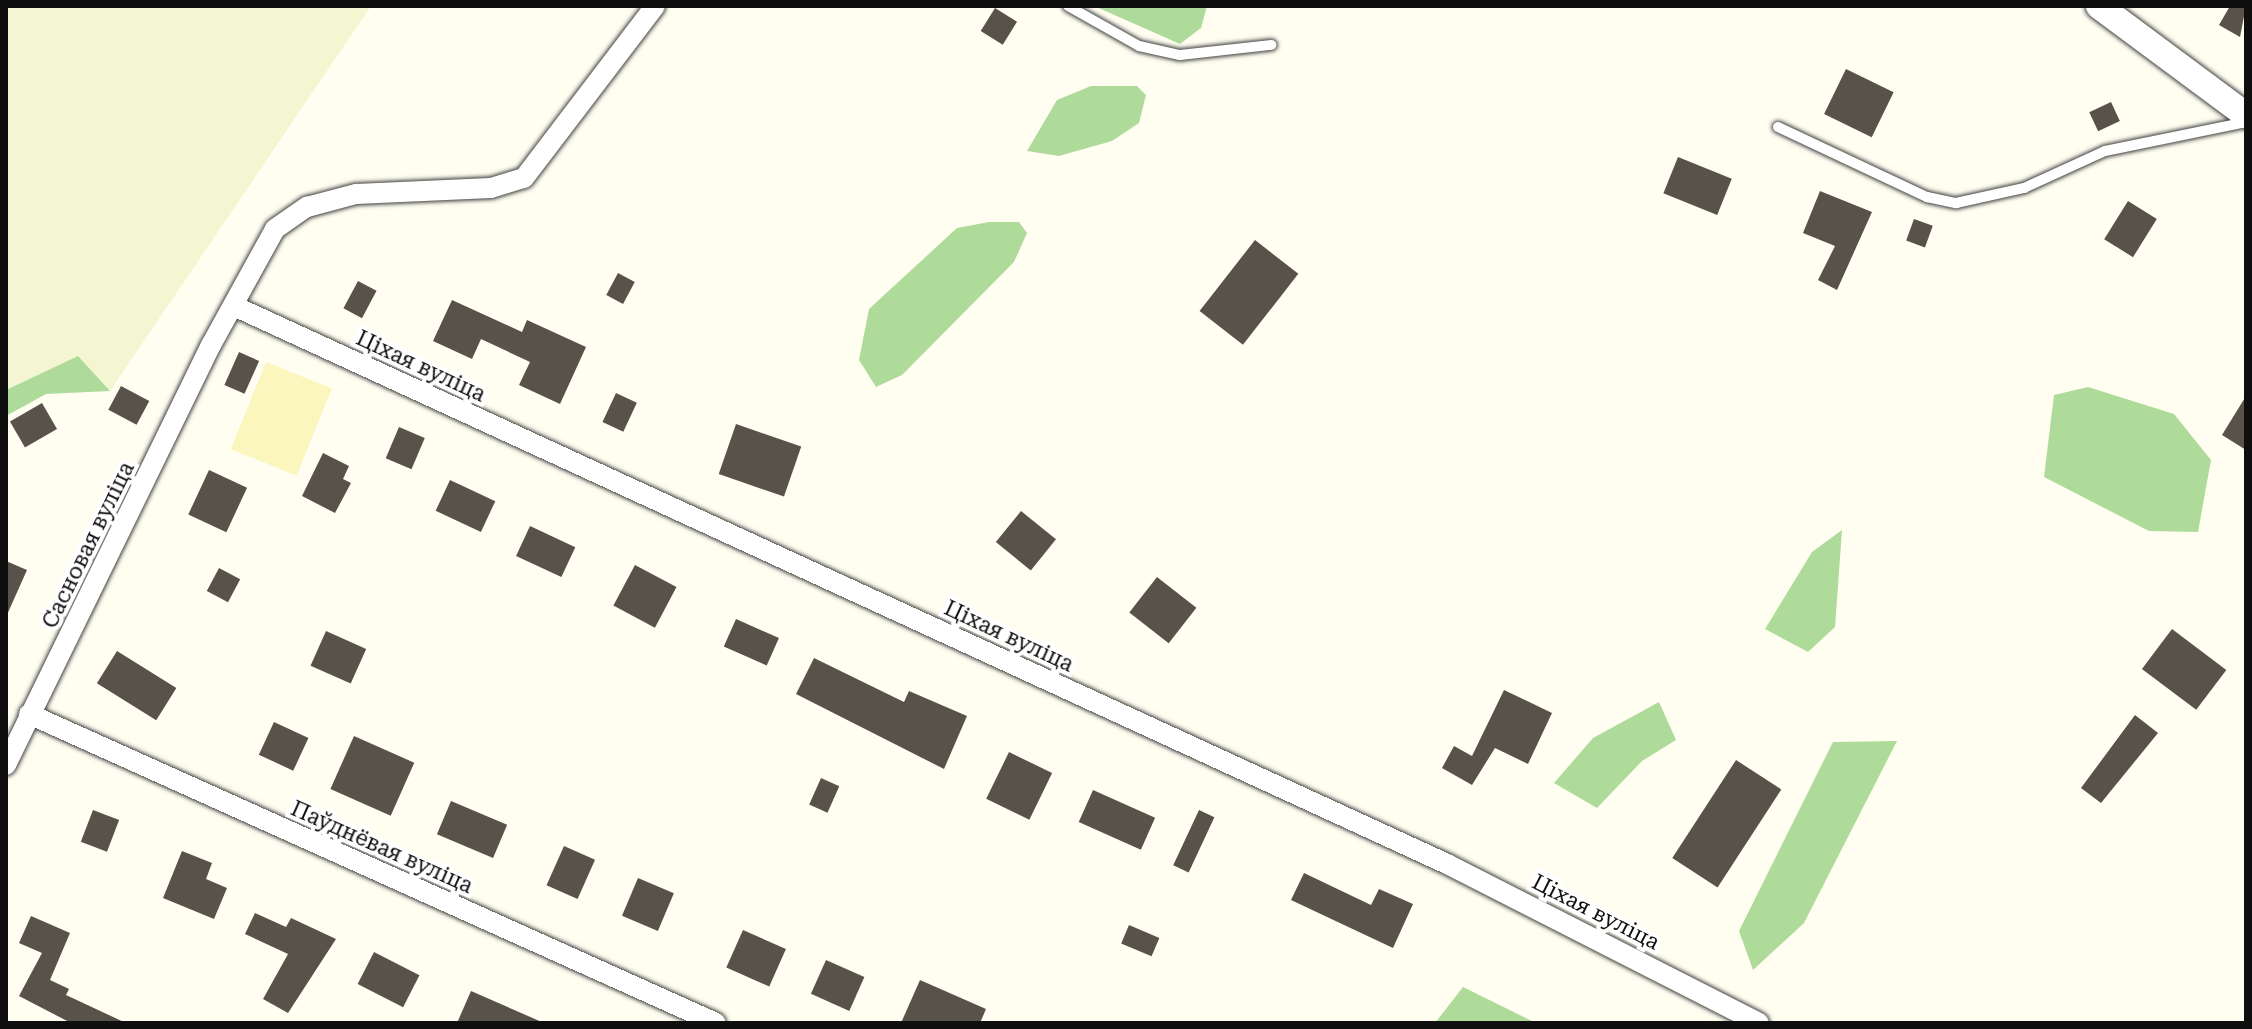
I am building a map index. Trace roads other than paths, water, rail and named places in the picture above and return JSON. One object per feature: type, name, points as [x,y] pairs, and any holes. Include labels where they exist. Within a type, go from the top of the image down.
[{"type":"street","name":"Сасновая вуліца","points":[[6,765],[211,345],[275,229],[307,207],[356,194],[491,188],[524,178],[655,6]]},
{"type":"street","points":[[2099,6],[2246,115]]},
{"type":"street","name":"Ціхая вуліца","points":[[234,306],[1447,864],[1728,1015],[1759,1023]]},
{"type":"street","name":"Паўднёвая вуліца","points":[[29,714],[716,1023]]},
{"type":"lane","points":[[1068,6],[1139,46],[1180,55],[1271,45]]},
{"type":"lane","points":[[1778,127],[1927,197],[1956,203],[2014,192],[2105,151],[2246,122]]}]
